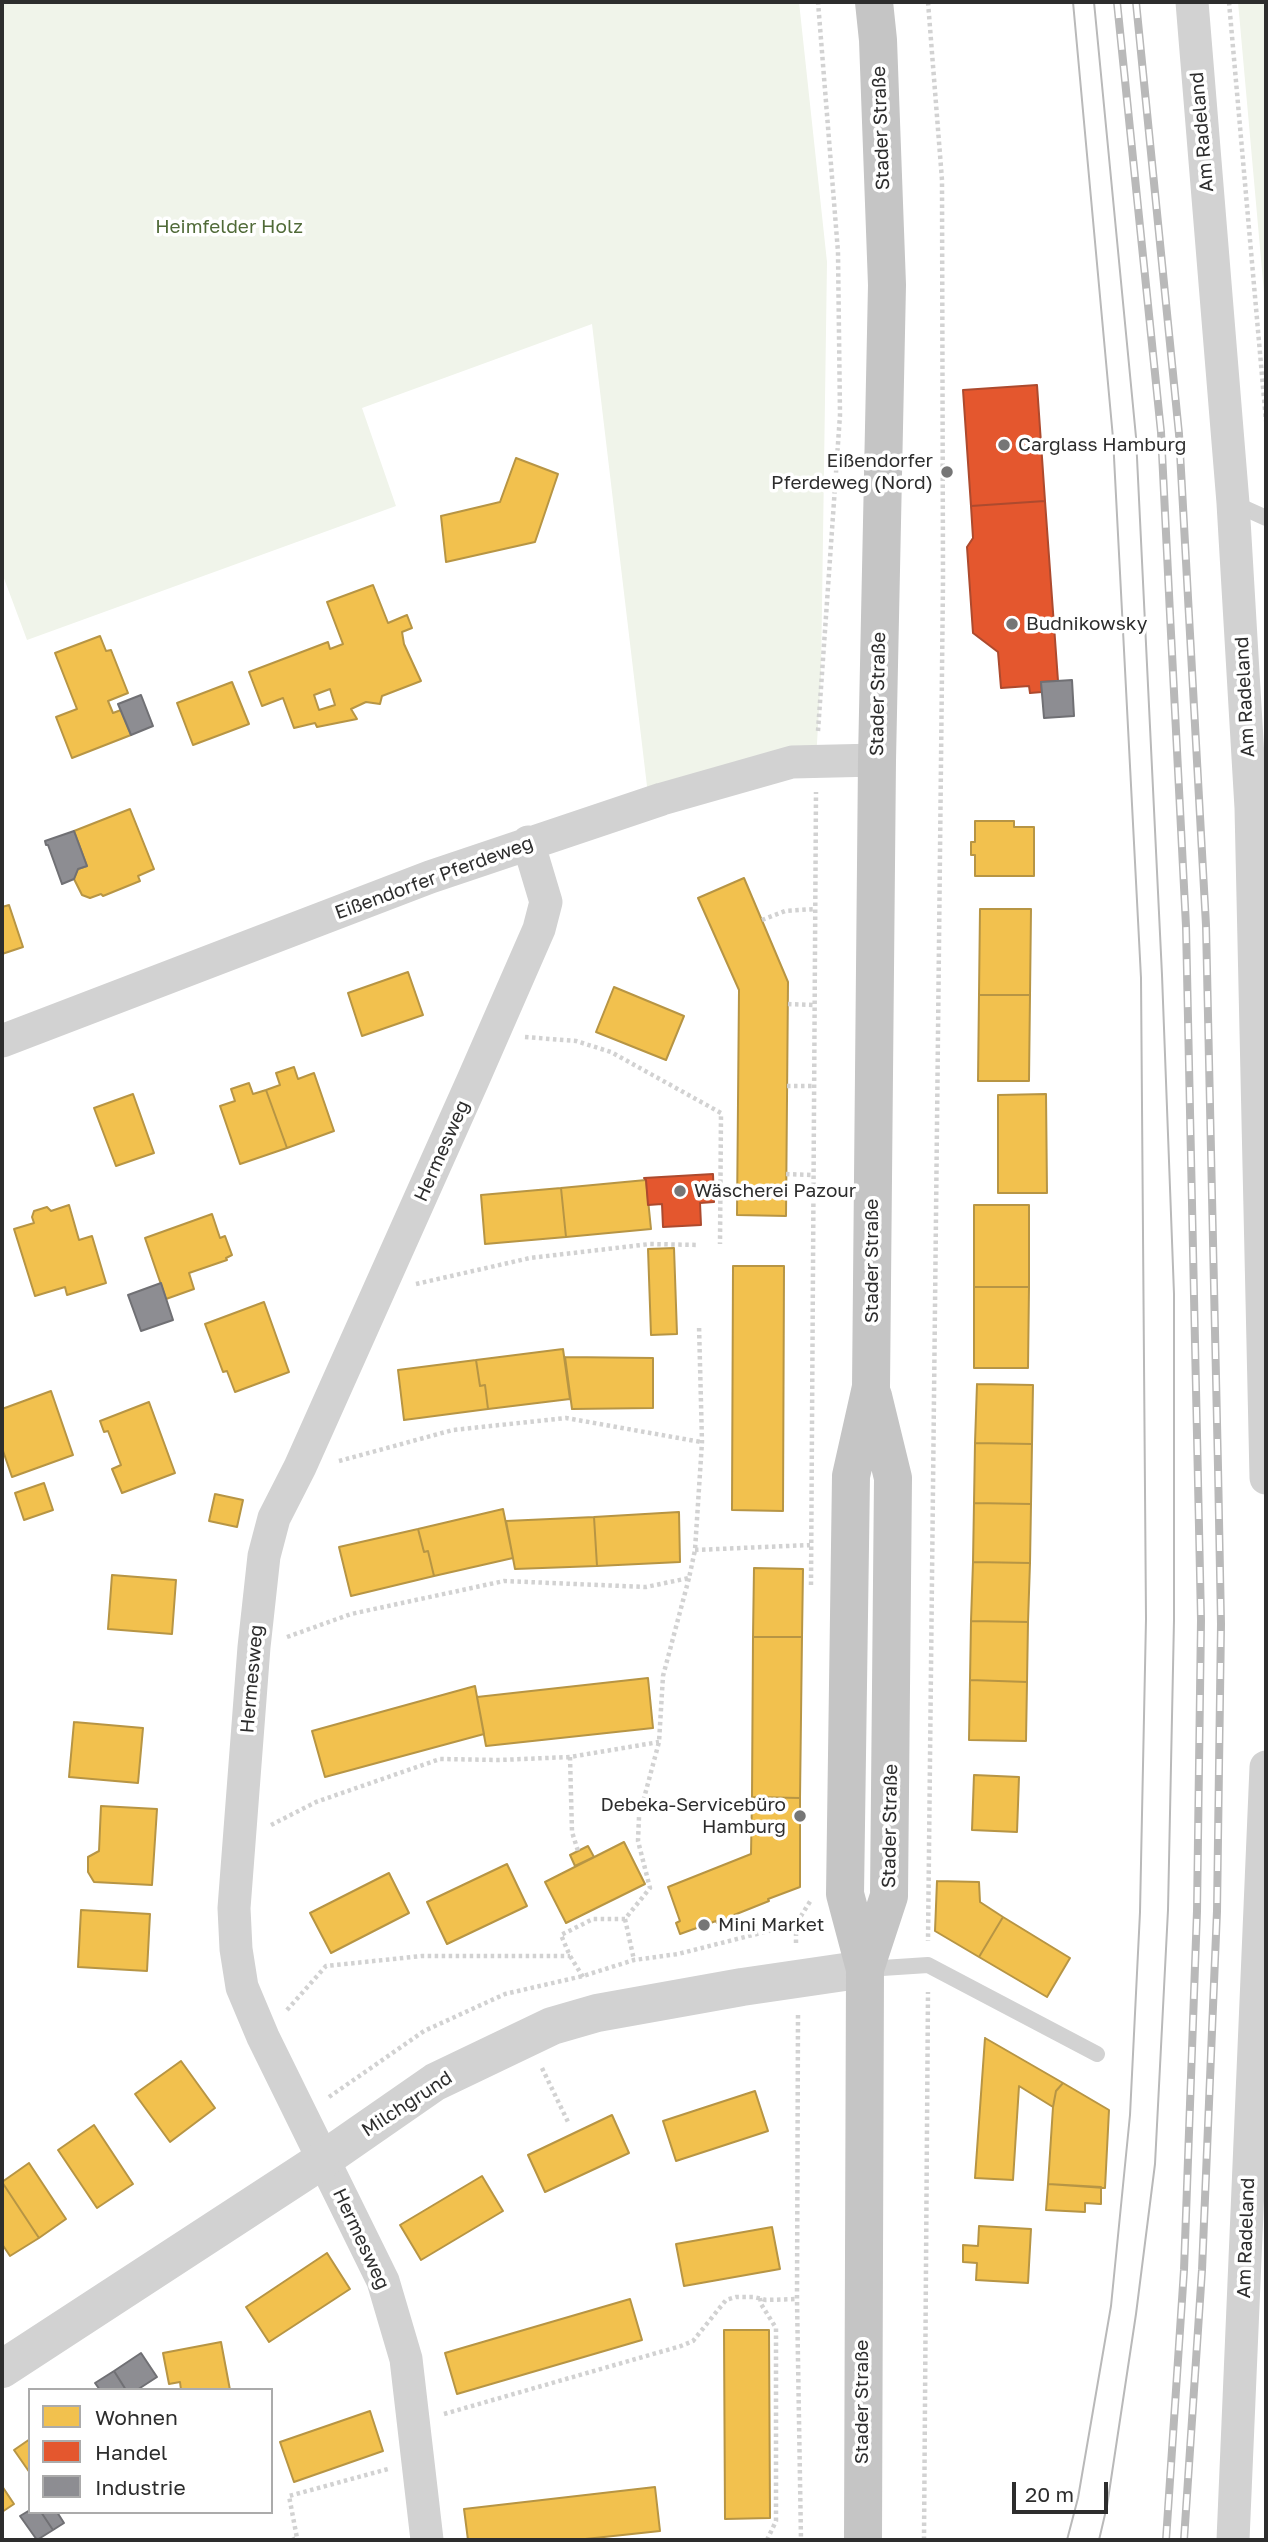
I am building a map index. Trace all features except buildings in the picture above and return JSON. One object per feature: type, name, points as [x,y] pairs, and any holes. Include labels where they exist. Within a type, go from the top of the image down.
[{"type":"main road","name":"Stader Straße","points":[[863,2540],[865,1969],[889,1896],[893,1478],[871,1387],[877,760],[887,285],[878,40],[874,2]]},
{"type":"street","name":"Am Radeland","points":[[1192,2],[1233,503],[1251,808],[1266,1478]]},
{"type":"street","name":"Eißendorfer Pferdeweg","points":[[2,1041],[528,842],[792,762],[877,760]]},
{"type":"street","name":"Hermesweg","points":[[426,2540],[406,2359],[383,2281],[263,2037],[242,1987],[236,1949],[234,1908],[254,1647],[264,1556],[274,1518],[379,1291],[538,929],[546,902],[528,842]]},
{"type":"street","name":"Am Radeland","points":[[1233,2540],[1259,2096],[1266,1767]]},
{"type":"street","name":"Milchgrund","points":[[2,2369],[324,2160],[435,2082],[552,2026],[597,2013],[865,1969]]},
{"type":"lane","points":[[1233,503],[1266,518]]},
{"type":"lane","points":[[865,1969],[928,1965],[1097,2054]]},
{"type":"path","points":[[811,1587],[816,760],[840,415],[838,252],[818,2]]},
{"type":"path","points":[[924,2540],[943,581],[942,180],[928,2]]},
{"type":"path","points":[[1229,2],[1266,421]]},
{"type":"path","points":[[762,920],[785,911],[815,909]]},
{"type":"path","points":[[788,1004],[814,1004]]},
{"type":"path","points":[[493,1036],[576,1041],[600,1048],[650,1072],[721,1113],[720,1244]]},
{"type":"path","points":[[787,1086],[813,1086]]},
{"type":"path","points":[[786,1174],[813,1175]]},
{"type":"path","points":[[379,1291],[530,1258],[650,1244],[699,1245]]},
{"type":"path","points":[[625,1919],[650,1888],[638,1842],[639,1817],[659,1742],[663,1676],[695,1550],[702,1442],[699,1325]]},
{"type":"path","points":[[300,1466],[327,1464],[453,1430],[566,1418],[702,1442]]},
{"type":"path","points":[[695,1550],[810,1545]]},
{"type":"path","points":[[254,1647],[351,1614],[504,1581],[646,1587],[689,1578]]},
{"type":"path","points":[[239,1842],[316,1802],[440,1759],[570,1757],[659,1742]]},
{"type":"path","points":[[570,1757],[572,1832],[578,1851]]},
{"type":"path","points":[[801,2540],[796,1924],[815,1893]]},
{"type":"path","points":[[597,2013],[583,1976],[561,1936],[593,1919],[625,1919]]},
{"type":"path","points":[[625,1919],[634,1960]]},
{"type":"path","points":[[678,1954],[796,1924]]},
{"type":"path","points":[[263,2037],[326,1966],[422,1956],[570,1956]]},
{"type":"path","points":[[543,2071],[569,2123]]},
{"type":"path","points":[[414,2423],[681,2346],[693,2341],[726,2300],[736,2297],[797,2299]]},
{"type":"path","points":[[760,2298],[776,2328],[776,2521],[766,2540]]},
{"type":"path","points":[[292,2540],[297,2538],[289,2496],[419,2461]]},
{"type":"green space","name":"Heimfelder Holz","points":[[2,2],[799,2],[827,262],[821,675],[816,760],[649,803],[592,324],[362,408],[396,506],[27,640],[2,573]]},
{"type":"green space","points":[[1238,2],[1266,2],[1266,315]]},
{"type":"tram line","points":[[1067,2540],[1078,2498],[1111,2306],[1130,2115],[1140,1912],[1146,1619],[1141,978],[1113,438],[1073,2]]},
{"type":"tram line","points":[[1094,2],[1136,437],[1162,975],[1174,1294],[1174,1620],[1168,1910],[1155,2164],[1136,2314],[1107,2506],[1099,2540]]},
{"type":"railway","points":[[1117,2],[1161,432],[1186,926],[1201,1620],[1197,1911],[1184,2270],[1166,2540]]},
{"type":"railway","points":[[1136,2],[1179,434],[1206,925],[1221,1624],[1217,1911],[1202,2270],[1184,2540]]},
{"type":"place","name":"Carglass Hamburg","points":[[1004,445]]},
{"type":"place","name":"Eißendorfer Pferdeweg (Nord)","points":[[947,472]]},
{"type":"place","name":"Budnikowsky","points":[[1012,624]]},
{"type":"place","name":"Wäscherei Pazour","points":[[680,1191]]},
{"type":"place","name":"Debeka-Servicebüro Hamburg","points":[[800,1816]]},
{"type":"place","name":"Mini Market","points":[[704,1925]]}]
